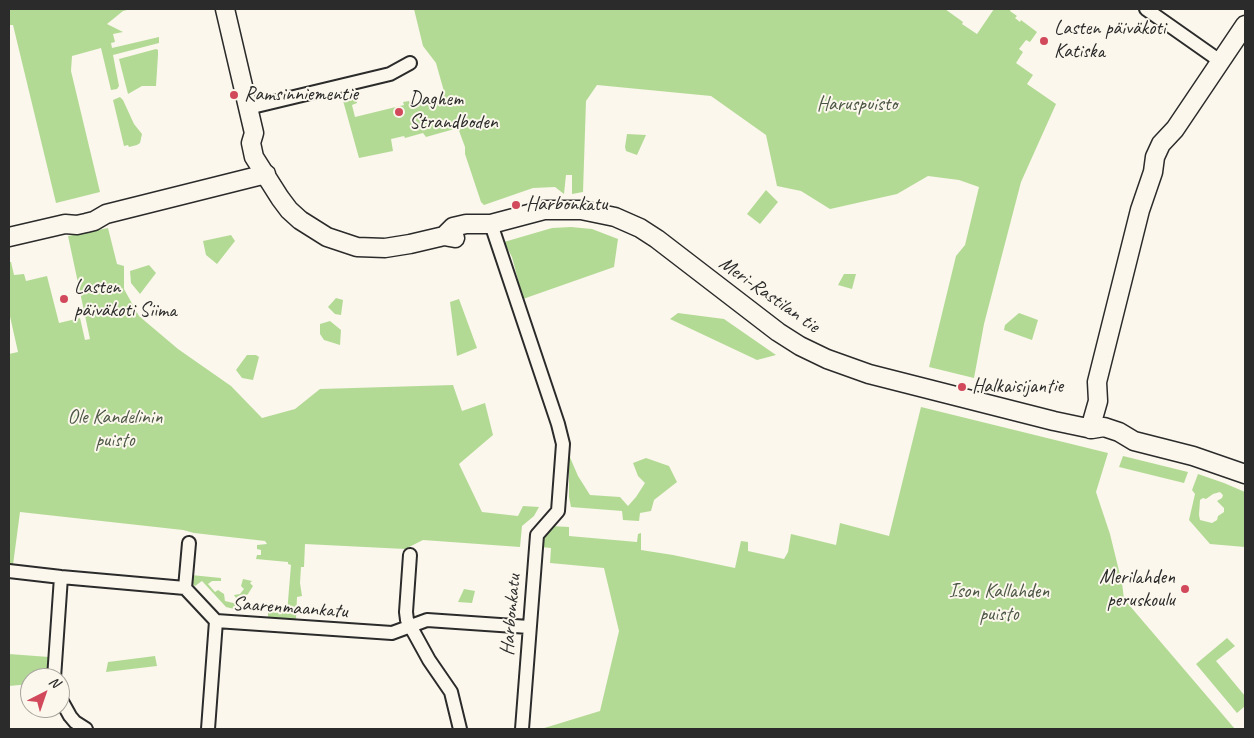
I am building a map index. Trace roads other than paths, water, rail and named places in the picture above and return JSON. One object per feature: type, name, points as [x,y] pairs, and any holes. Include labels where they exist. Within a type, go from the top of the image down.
[{"type":"street","name":"Meri-Rastilan tie","points":[[225,9],[254,133],[261,140],[266,174],[280,198],[295,215],[314,230],[340,242],[357,247],[385,248],[444,236],[453,228],[466,224],[490,224],[544,210],[599,212],[640,228],[657,239],[760,319],[788,339],[814,353],[869,374],[1091,428],[1118,432],[1134,441],[1193,456],[1245,474]]},
{"type":"street","points":[[1146,9],[1220,61]]},
{"type":"street","points":[[1091,428],[1086,398],[1097,382],[1140,210],[1153,172],[1164,160],[1170,148],[1174,129],[1245,25]]},
{"type":"street","points":[[248,108],[390,74],[410,63]]},
{"type":"street","points":[[9,237],[66,224],[76,216],[91,212],[106,214],[266,174]]},
{"type":"street","name":"Harbonkatu","points":[[490,224],[558,424],[563,444],[558,511],[537,535],[522,729]]},
{"type":"street","points":[[9,571],[61,578],[185,588],[189,543]]},
{"type":"street","points":[[410,556],[406,612],[411,626],[429,660],[451,692],[460,729]]},
{"type":"street","points":[[55,668],[61,578]]},
{"type":"street","name":"Saarenmaankatu","points":[[185,588],[216,621],[392,633],[427,620],[529,627]]},
{"type":"street","points":[[208,729],[216,621]]},
{"type":"street","points":[[70,716],[75,722],[86,729]]},
{"type":"place","name":"Lasten päiväkoti Katiska","points":[[1044,41]]},
{"type":"place","name":"Ramsinniementie","points":[[234,95]]},
{"type":"place","name":"Daghem Strandboden","points":[[399,112]]},
{"type":"place","name":"Harbonkatu","points":[[516,205]]},
{"type":"place","name":"Lasten päiväkoti Siima","points":[[64,299]]},
{"type":"place","name":"Halkaisijantie","points":[[962,387]]},
{"type":"place","name":"Merilahden peruskoulu","points":[[1185,589]]},
{"type":"park label","name":"Haruspuisto","points":[[857,105]]},
{"type":"park label","name":"Ole Kandelinin puisto","points":[[115,430]]},
{"type":"park label","name":"Ison Kallahden puisto","points":[[999,604]]}]
